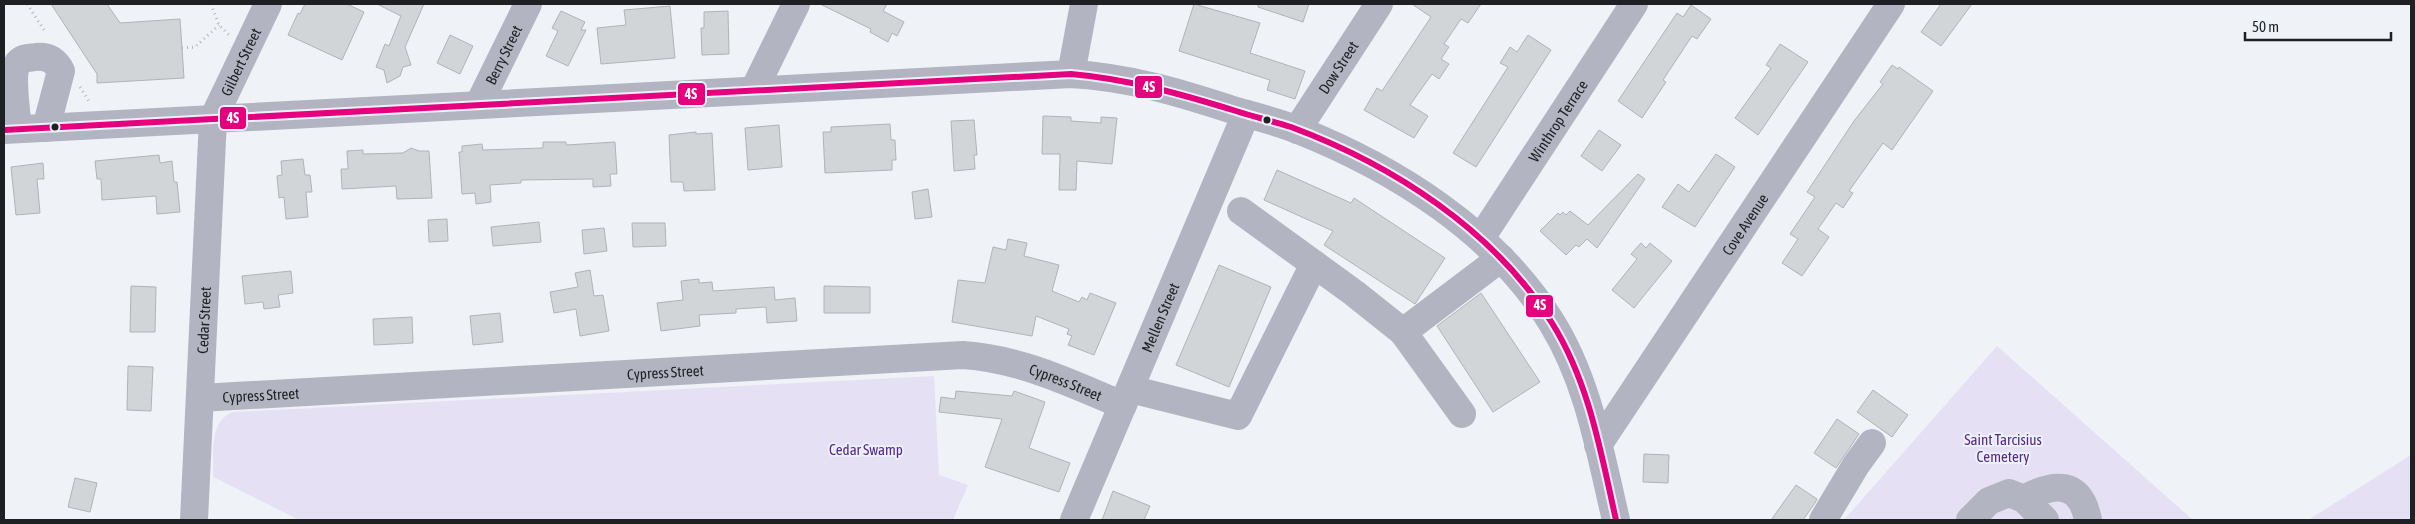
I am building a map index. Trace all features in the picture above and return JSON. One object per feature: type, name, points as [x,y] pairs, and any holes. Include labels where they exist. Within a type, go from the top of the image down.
[{"type":"street","name":"Gilbert Street","points":[[213,119],[268,4]]},
{"type":"street","name":"Berry Street","points":[[479,104],[528,4]]},
{"type":"street","points":[[754,90],[796,4]]},
{"type":"street","points":[[1071,74],[1084,4]]},
{"type":"street","name":"Dow Street","points":[[1297,130],[1379,4]]},
{"type":"street","name":"Winthrop Terrace","points":[[1481,238],[1634,4]]},
{"type":"street","name":"Cove Avenue","points":[[1598,445],[1891,4]]},
{"type":"street","points":[[46,128],[62,71],[56,62],[42,56],[24,58],[17,64],[15,74],[11,130],[1071,74],[1104,76],[1144,83],[1297,130],[1342,149],[1391,176],[1439,207],[1481,238],[1532,291],[1570,354],[1582,384],[1616,520]]},
{"type":"street","name":"Mellen Street","points":[[1074,520],[1246,114]]},
{"type":"street","name":"Cedar Street","points":[[194,520],[213,119]]},
{"type":"street","points":[[1241,211],[1403,332],[1462,414]]},
{"type":"street","points":[[1403,332],[1501,258]]},
{"type":"street","name":"Cypress Street","points":[[200,398],[963,356],[990,357],[1126,397],[1238,416],[1314,264]]},
{"type":"street","points":[[1823,520],[1856,465],[1872,443]]},
{"type":"street","points":[[2024,499],[2047,488],[2064,488],[2072,491],[2080,500],[2086,510],[2088,520]]},
{"type":"street","points":[[1970,520],[1989,501],[2009,493],[2024,499],[2045,520]]},
{"type":"path","points":[[211,4],[220,25],[233,39]]},
{"type":"path","points":[[182,48],[195,47],[220,25]]},
{"type":"green space","name":"Saint Tarcisius Cemetery","points":[[1997,346],[2193,520],[1844,520]]},
{"type":"green space","name":"Cedar Swamp","points":[[934,376],[939,475],[968,485],[953,520],[299,520],[213,477],[213,449],[216,431],[219,423],[225,416],[233,412]]},
{"type":"green space","points":[[2411,455],[2411,520],[2308,520]]},
{"type":"building","points":[[51,4],[107,4],[120,23],[180,19],[184,78],[97,83],[97,74]]},
{"type":"building","points":[[305,4],[347,4],[364,12],[342,60],[288,35],[298,13],[300,14]]},
{"type":"building","points":[[377,4],[424,4],[405,47],[411,65],[403,67],[400,76],[387,83],[384,70],[376,67],[385,44],[389,46],[401,16]]},
{"type":"building","points":[[820,4],[887,4],[883,11],[904,22],[897,36],[892,33],[888,42],[870,32],[871,29]]},
{"type":"building","points":[[1194,4],[1260,23],[1250,53],[1305,71],[1295,99],[1267,90],[1270,80],[1179,51]]},
{"type":"building","points":[[1258,4],[1309,4],[1303,22],[1258,7]]},
{"type":"building","points":[[1412,4],[1481,4],[1468,23],[1461,19],[1444,44],[1449,47],[1441,59],[1449,64],[1439,79],[1432,74],[1410,105],[1428,116],[1414,138],[1364,110],[1377,88],[1382,91],[1431,17]]},
{"type":"building","points":[[1941,4],[1972,4],[1941,46],[1921,32]]},
{"type":"building","points":[[1691,5],[1711,19],[1697,39],[1692,36],[1663,80],[1666,82],[1642,118],[1618,101],[1677,13],[1683,17]]},
{"type":"building","points":[[670,6],[675,58],[601,64],[597,28],[626,25],[624,10]]},
{"type":"building","points":[[561,11],[585,22],[581,30],[586,30],[568,66],[546,56],[558,31],[552,28]]},
{"type":"building","points":[[728,11],[729,54],[702,55],[701,28],[704,28],[704,12]]},
{"type":"building","points":[[450,35],[473,46],[460,74],[437,63]]},
{"type":"building","points":[[1528,35],[1551,50],[1476,167],[1453,153],[1508,67],[1500,63],[1510,47],[1517,52]]},
{"type":"building","points":[[1780,44],[1808,62],[1758,135],[1735,118],[1771,68],[1766,65]]},
{"type":"building","points":[[1892,65],[1898,69],[1899,67],[1933,91],[1892,150],[1883,143],[1849,191],[1853,193],[1843,208],[1836,203],[1818,229],[1829,237],[1802,276],[1782,263],[1798,239],[1790,234],[1815,197],[1807,192],[1854,121],[1883,84],[1880,82]]},
{"type":"building","points":[[1043,116],[1071,117],[1071,121],[1101,123],[1101,117],[1117,118],[1112,164],[1077,161],[1076,190],[1059,190],[1060,154],[1042,154]]},
{"type":"building","points":[[974,120],[977,155],[974,155],[975,169],[954,171],[951,121]]},
{"type":"building","points":[[890,124],[891,140],[895,140],[896,160],[892,160],[892,170],[825,173],[823,132],[831,132],[831,127]]},
{"type":"building","points":[[779,125],[782,167],[748,170],[745,128]]},
{"type":"building","points":[[1599,130],[1621,145],[1602,171],[1581,156]]},
{"type":"building","points":[[696,132],[696,134],[712,133],[715,190],[684,191],[683,182],[671,182],[669,135]]},
{"type":"building","points":[[543,142],[566,142],[566,145],[615,142],[617,174],[610,174],[611,186],[593,187],[593,179],[521,180],[521,183],[490,185],[491,202],[476,204],[475,193],[462,194],[459,152],[462,152],[462,146],[482,144],[483,150],[543,148]]},
{"type":"building","points":[[411,148],[419,151],[429,151],[432,198],[397,199],[396,186],[342,189],[341,169],[348,169],[347,151],[363,150],[363,154],[403,153]]},
{"type":"building","points":[[1716,154],[1735,167],[1695,227],[1662,207],[1678,184],[1689,192]]},
{"type":"building","points":[[159,155],[160,163],[172,161],[174,182],[177,182],[180,212],[157,214],[156,196],[102,200],[101,179],[97,179],[95,161]]},
{"type":"building","points":[[303,159],[305,175],[310,175],[312,192],[306,192],[308,217],[286,219],[284,197],[279,198],[277,176],[282,175],[281,161]]},
{"type":"building","points":[[43,163],[44,179],[37,179],[40,213],[16,215],[11,167]]},
{"type":"building","points":[[1277,170],[1351,203],[1354,198],[1445,258],[1415,304],[1324,245],[1333,231],[1264,200]]},
{"type":"building","points":[[1638,174],[1645,179],[1597,248],[1587,239],[1579,247],[1576,245],[1566,255],[1540,231],[1558,213],[1560,215],[1563,212],[1566,215],[1570,211],[1588,225]]},
{"type":"building","points":[[928,189],[932,217],[915,219],[912,192]]},
{"type":"building","points":[[447,219],[448,241],[429,242],[428,220]]},
{"type":"building","points":[[539,222],[541,242],[493,246],[491,227]]},
{"type":"building","points":[[632,223],[665,223],[666,246],[633,247]]},
{"type":"building","points":[[604,228],[607,251],[584,254],[582,230]]},
{"type":"building","points":[[1008,239],[1027,243],[1024,256],[1059,265],[1052,291],[1079,302],[1082,297],[1087,300],[1090,293],[1116,303],[1094,355],[1068,345],[1072,336],[1067,334],[1069,329],[1036,316],[1032,336],[952,322],[958,280],[985,283],[993,247],[1006,250]]},
{"type":"building","points":[[1641,243],[1646,248],[1650,243],[1672,261],[1634,308],[1612,290],[1637,259],[1631,254]]},
{"type":"building","points":[[1219,265],[1271,287],[1229,387],[1176,365]]},
{"type":"building","points":[[590,270],[594,296],[603,295],[609,331],[580,336],[576,309],[554,313],[550,292],[578,287],[575,273]]},
{"type":"building","points":[[291,271],[293,293],[278,295],[280,307],[264,309],[263,302],[245,304],[242,276]]},
{"type":"building","points":[[699,279],[699,283],[712,282],[713,291],[774,287],[775,300],[795,298],[797,321],[767,323],[766,307],[736,309],[736,313],[699,315],[700,326],[661,331],[657,303],[683,300],[681,281]]},
{"type":"building","points":[[131,286],[156,287],[155,332],[130,332]]},
{"type":"building","points":[[824,286],[870,287],[870,313],[824,313]]},
{"type":"building","points":[[1481,293],[1540,382],[1493,412],[1437,326]]},
{"type":"building","points":[[500,313],[503,342],[473,345],[470,316]]},
{"type":"building","points":[[412,317],[413,343],[374,345],[373,319]]},
{"type":"building","points":[[128,366],[153,367],[151,411],[127,410]]},
{"type":"building","points":[[1873,390],[1908,415],[1892,437],[1857,412]]},
{"type":"building","points":[[956,391],[1012,396],[1014,391],[1045,402],[1029,448],[1070,463],[1059,492],[985,467],[1002,419],[939,412],[941,397],[955,399]]},
{"type":"building","points":[[1837,419],[1859,434],[1836,468],[1814,453]]},
{"type":"building","points":[[1644,454],[1669,455],[1668,483],[1643,482]]},
{"type":"building","points":[[75,478],[97,483],[90,512],[68,507]]},
{"type":"building","points":[[1796,485],[1817,499],[1803,520],[1771,520]]},
{"type":"building","points":[[1113,491],[1150,506],[1144,520],[1102,520]]},
{"type":"transit line","name":"4S","points":[[4,130],[1071,74],[1092,76],[1154,88],[1291,127],[1367,161],[1403,181],[1438,204],[1471,230],[1501,258],[1528,289],[1552,323],[1576,369],[1592,418],[1616,520]]}]
